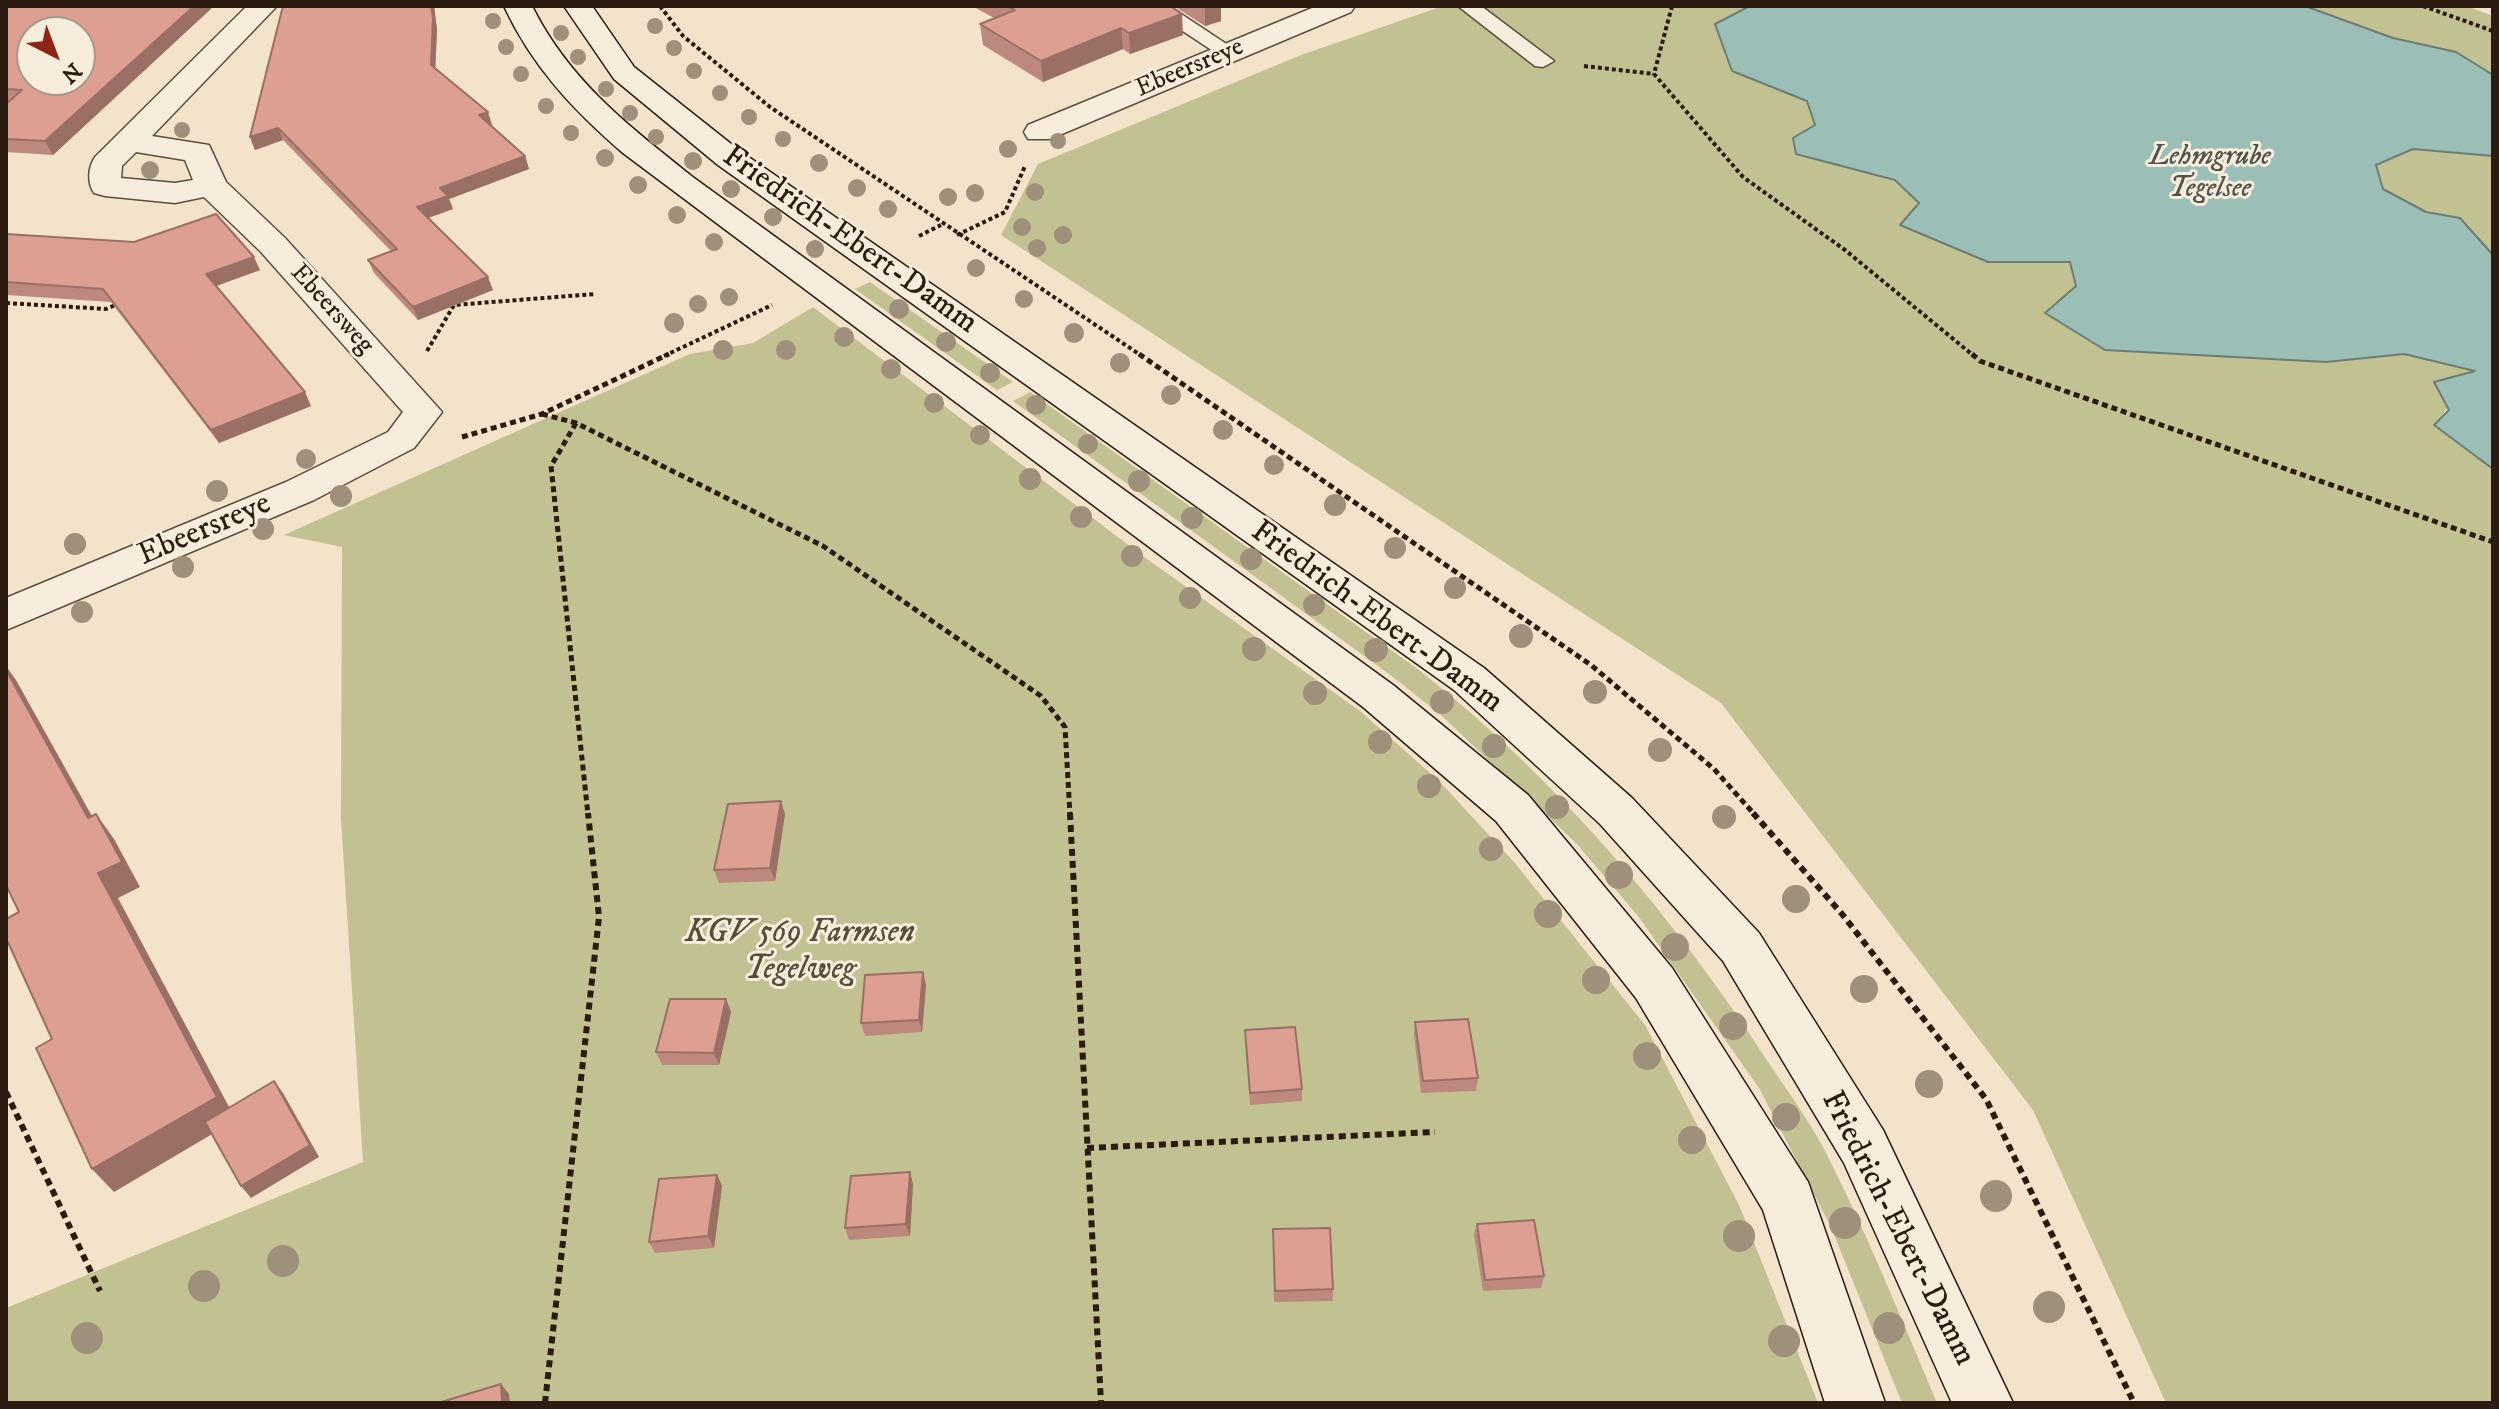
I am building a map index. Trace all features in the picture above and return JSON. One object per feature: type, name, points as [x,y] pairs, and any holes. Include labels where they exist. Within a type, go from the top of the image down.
[{"type":"main road","points":[[211,186],[175,193],[105,186],[106,164],[263,6]]},
{"type":"main road","name":"Friedrich-Ebert-Damm","points":[[518,6],[543,53],[573,95],[683,185],[1378,696],[1512,808],[1654,983],[1788,1200],[1855,1403]]},
{"type":"main road","name":"Friedrich-Ebert-Damm","points":[[578,6],[624,73],[729,158],[1469,679],[1616,811],[1741,947],[1864,1147],[1983,1403]]},
{"type":"main road","name":"Ebeersreye","points":[[1039,132],[1341,6]]},
{"type":"main road","name":"Ebeersweg","points":[[129,142],[198,152],[211,186],[273,245],[423,412],[401,440]]},
{"type":"main road","name":"Ebeersreye","points":[[6,615],[300,491],[401,440]]},
{"type":"lane","points":[[1155,6],[1229,53]]},
{"type":"lane","points":[[1468,6],[1543,61]]},
{"type":"path","points":[[1654,74],[1672,6]]},
{"type":"path","points":[[2423,6],[2493,31]]},
{"type":"path","points":[[1543,61],[1654,74],[1743,177],[1845,250],[1980,361],[2493,542]]},
{"type":"path","points":[[957,235],[1005,212],[1039,132]]},
{"type":"path","points":[[454,305],[595,294]]},
{"type":"path","points":[[6,303],[106,309],[134,298]]},
{"type":"path","points":[[401,440],[474,436],[542,414],[784,299]]},
{"type":"path","points":[[542,414],[576,423],[823,546],[1041,696],[1065,727],[1101,1403]]},
{"type":"path","points":[[545,1403],[599,917],[551,466],[576,423]]},
{"type":"path","points":[[6,1092],[100,1291]]},
{"type":"path","points":[[1087,1148],[1435,1132]]},
{"type":"green space","points":[[1443,6],[1750,6],[1715,24],[1732,71],[1807,100],[1815,125],[1895,180],[1919,203],[1901,225],[1988,262],[2071,261],[2076,286],[2105,350],[2326,362],[2404,354],[2477,371],[2435,424],[2493,469],[2493,1403],[2166,1403],[2033,1110],[1721,703],[1001,235],[1038,164],[1301,55]]},
{"type":"green space","points":[[2305,6],[2467,6],[2493,16],[2493,75],[2456,52],[2393,38]]},
{"type":"green space","points":[[2413,149],[2493,156],[2493,255],[2460,218],[2426,212],[2383,189],[2376,165]]},
{"type":"green space","points":[[870,282],[1013,382],[997,390],[855,289]]},
{"type":"green space","name":"KGV 569 Farmsen Tegelweg","points":[[813,307],[1147,559],[1360,711],[1439,781],[1514,862],[1645,1025],[1739,1205],[1818,1403],[6,1403],[6,1308],[363,1162],[341,819],[342,547],[284,535],[690,354],[753,343]]},
{"type":"green space","points":[[1030,392],[1419,670],[1518,757],[1610,852],[1693,954],[1818,1138],[1869,1243],[1937,1403],[1902,1403],[1831,1227],[1759,1088],[1638,916],[1576,843],[1441,715],[1389,674],[1013,401]]},
{"type":"water","name":"Lehmgrube Tegelsee","points":[[1750,6],[2305,6],[2393,38],[2456,52],[2493,75],[2493,156],[2413,149],[2376,165],[2383,189],[2426,212],[2460,218],[2493,255],[2493,469],[2434,425],[2449,410],[2434,382],[2475,371],[2404,354],[2326,362],[2105,350],[2045,313],[2076,286],[2070,262],[1988,262],[1900,225],[1919,203],[1895,180],[1796,154],[1793,138],[1815,125],[1807,101],[1732,71],[1715,24]]},
{"type":"building","points":[[6,6],[194,6],[96,95],[96,16],[16,16],[16,90],[6,89]]},
{"type":"building","points":[[283,6],[431,6],[431,65],[488,112],[479,115],[525,156],[440,188],[448,196],[417,207],[488,277],[413,307],[368,260],[397,249],[278,128],[250,137]]},
{"type":"building","points":[[1007,6],[1170,6],[1182,14],[1129,33],[1121,28],[1041,61],[980,24],[1015,10]]},
{"type":"building","points":[[16,95],[95,96],[45,141],[6,139],[6,104]]},
{"type":"building","points":[[216,214],[254,257],[206,274],[305,392],[211,430],[103,289],[6,282],[6,234],[134,242]]},
{"type":"building","points":[[6,670],[88,818],[96,814],[122,862],[98,873],[217,1097],[92,1169],[36,1048],[52,1039],[6,938],[6,919],[19,912],[6,885]]},
{"type":"building","points":[[781,801],[770,868],[714,870],[728,804]]},
{"type":"building","points":[[923,972],[919,1020],[861,1023],[865,975]]},
{"type":"building","points":[[670,999],[726,999],[714,1053],[656,1052]]},
{"type":"building","points":[[1468,1019],[1478,1078],[1423,1081],[1415,1022]]},
{"type":"building","points":[[1295,1027],[1302,1089],[1250,1093],[1245,1030]]},
{"type":"building","points":[[274,1081],[310,1145],[241,1186],[205,1122]]},
{"type":"building","points":[[910,1172],[906,1224],[845,1228],[851,1176]]},
{"type":"building","points":[[717,1175],[708,1236],[649,1242],[659,1179]]},
{"type":"building","points":[[1534,1220],[1544,1276],[1485,1280],[1477,1224]]},
{"type":"building","points":[[1330,1228],[1333,1289],[1275,1291],[1273,1229]]},
{"type":"building","points":[[501,1384],[502,1403],[438,1403]]}]
